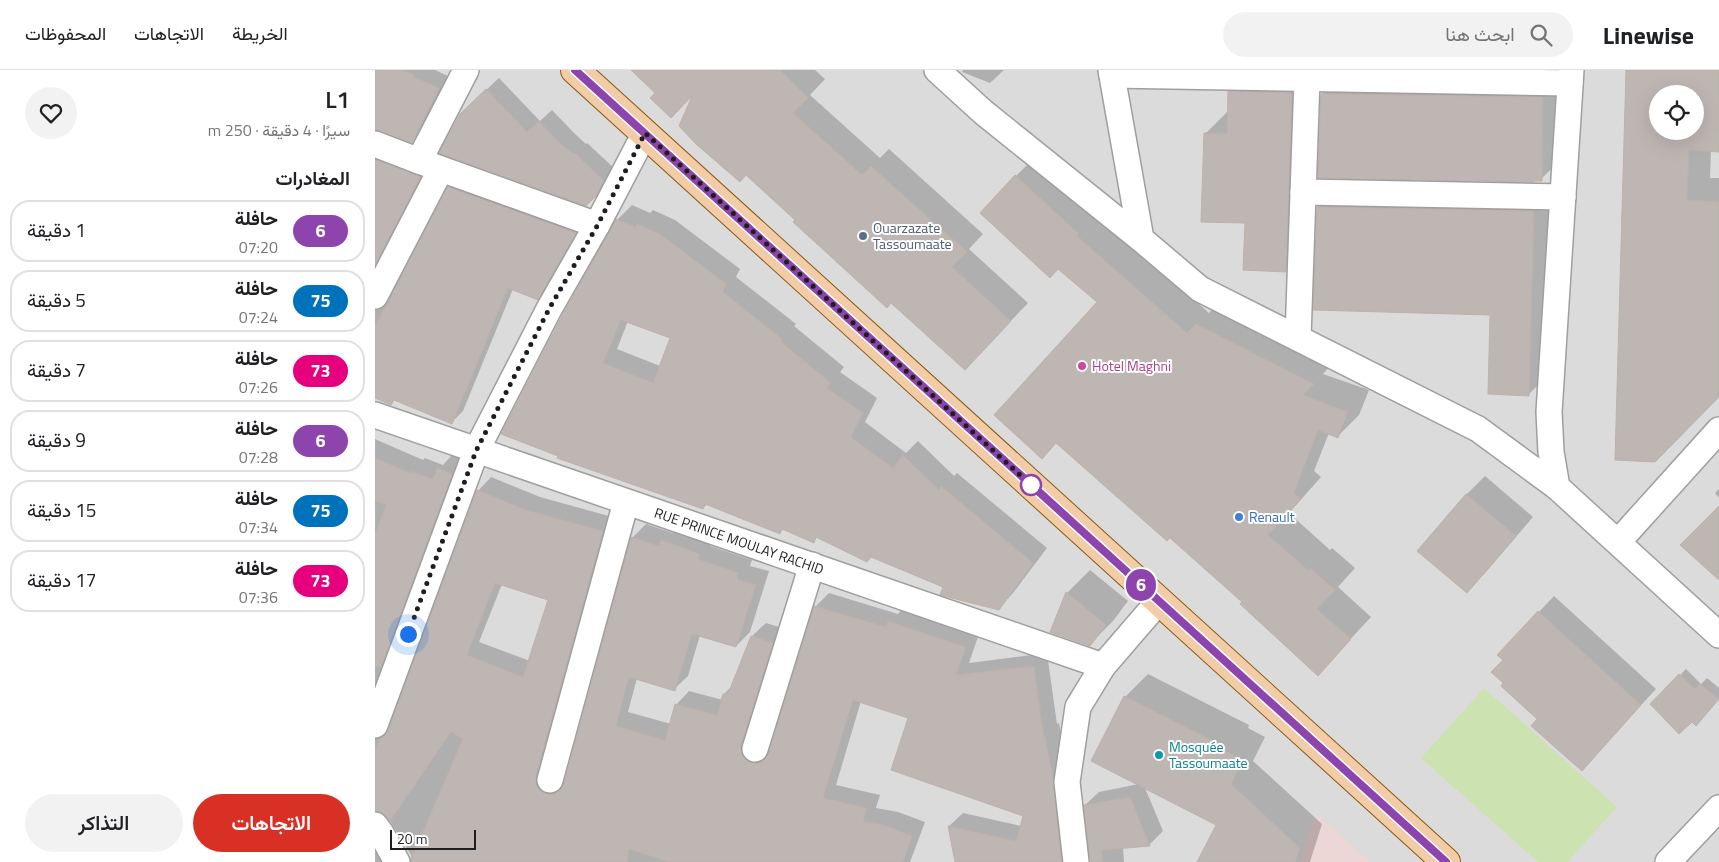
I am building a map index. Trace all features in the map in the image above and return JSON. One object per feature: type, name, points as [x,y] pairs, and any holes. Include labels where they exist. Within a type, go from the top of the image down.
[{"type":"main road","points":[[575,70],[1446,862]]},
{"type":"street","points":[[375,296],[430,165],[466,70]]},
{"type":"street","points":[[937,70],[983,112],[1200,289],[1478,429],[1557,487],[1719,635]]},
{"type":"street","points":[[1141,239],[1111,73],[1307,79],[1571,76],[1549,412],[1551,452],[1557,487]]},
{"type":"street","points":[[1298,338],[1307,79]]},
{"type":"street","points":[[375,725],[476,451],[549,309],[597,226],[645,133]]},
{"type":"street","points":[[375,144],[597,226]]},
{"type":"street","points":[[1303,192],[1563,197]]},
{"type":"street","name":"RUE PRINCE MOULAY RACHID","points":[[375,415],[1103,666]]},
{"type":"street","points":[[1618,542],[1719,430]]},
{"type":"street","points":[[550,780],[626,502]]},
{"type":"street","points":[[755,749],[812,566]]},
{"type":"street","points":[[1076,862],[1067,782],[1078,707],[1103,666],[1159,601]]},
{"type":"street","points":[[1668,862],[1719,808]]},
{"type":"street","points":[[375,825],[397,862]]},
{"type":"shaded area","points":[[375,70],[1719,70],[1719,862],[375,862]]},
{"type":"shaded area","points":[[1315,813],[1371,862],[1300,862]]},
{"type":"green space","points":[[1484,688],[1617,807],[1567,862],[1538,862],[1421,758]]},
{"type":"building","points":[[375,70],[402,70],[439,88],[412,143],[375,130]]},
{"type":"building","points":[[631,70],[780,70],[808,98],[793,113],[862,175],[871,166],[967,252],[952,267],[1011,321],[965,370],[891,303],[887,308],[793,222],[795,220],[746,175],[740,182],[696,144],[679,126],[692,96],[671,118],[650,98],[655,93]]},
{"type":"building","points":[[1626,70],[1719,70],[1719,152],[1689,150],[1687,200],[1719,202],[1719,397],[1655,462],[1615,460]]},
{"type":"building","points":[[486,89],[527,132],[539,121],[562,145],[575,153],[604,181],[596,196],[586,206],[439,153],[460,114]]},
{"type":"building","points":[[1228,91],[1292,93],[1286,272],[1243,270],[1245,223],[1201,222],[1204,133],[1227,134]]},
{"type":"building","points":[[1321,94],[1543,97],[1542,181],[1318,178]]},
{"type":"building","points":[[375,159],[421,177],[375,265]]},
{"type":"building","points":[[1015,175],[1079,234],[1077,236],[1187,333],[1196,324],[1314,384],[1303,395],[1348,412],[1338,438],[1318,430],[1294,493],[1301,499],[1268,535],[1308,570],[1310,568],[1335,590],[1317,609],[1351,639],[1318,676],[1240,604],[1242,602],[1170,538],[1167,541],[1056,443],[1042,459],[994,415],[1097,302],[1058,269],[1050,278],[980,213]]},
{"type":"building","points":[[448,187],[576,233],[538,300],[508,288],[452,424],[394,400],[391,405],[375,398],[375,326]]},
{"type":"building","points":[[1317,207],[1534,211],[1529,396],[1488,394],[1490,315],[1313,310]]},
{"type":"building","points":[[616,219],[636,227],[637,224],[660,234],[726,284],[723,292],[782,339],[780,341],[831,383],[827,388],[863,413],[851,437],[893,468],[903,455],[939,490],[941,486],[1033,563],[999,610],[940,595],[943,587],[871,557],[867,562],[816,537],[814,543],[782,529],[780,534],[705,504],[703,509],[557,458],[558,456],[501,434],[562,316]],"holes":[[[621,320],[670,338],[653,383],[603,363]]]},
{"type":"building","points":[[375,458],[410,473],[411,471],[433,479],[437,468],[452,474],[381,668],[375,666],[375,534],[386,505],[375,501]]},
{"type":"building","points":[[477,490],[526,510],[603,531],[536,776],[536,784],[540,790],[547,794],[554,794],[564,784],[631,537],[659,546],[661,540],[700,554],[698,559],[739,573],[737,579],[756,585],[736,647],[692,634],[675,691],[629,677],[616,726],[665,740],[675,704],[717,715],[723,694],[728,694],[751,636],[773,643],[741,745],[741,753],[745,759],[751,763],[759,763],[769,753],[814,606],[886,627],[888,621],[966,647],[956,675],[1034,666],[1044,737],[1053,778],[1062,862],[955,862],[948,826],[1016,841],[1023,816],[891,770],[908,718],[853,700],[823,798],[867,808],[863,821],[884,825],[912,836],[903,862],[669,862],[629,849],[627,862],[411,862],[463,739],[451,732],[390,821],[381,812],[375,811],[375,751],[380,738],[385,736]],"holes":[[[495,583],[548,600],[523,677],[467,655]]]},
{"type":"building","points":[[1466,494],[1516,536],[1467,593],[1417,551]]},
{"type":"building","points":[[1719,506],[1719,580],[1680,545]]},
{"type":"building","points":[[1066,592],[1106,625],[1090,646],[1050,632]]},
{"type":"building","points":[[1538,611],[1641,705],[1582,771],[1531,726],[1537,719],[1501,686],[1503,683],[1491,672],[1503,660],[1497,655]]},
{"type":"building","points":[[1679,674],[1695,689],[1700,684],[1719,699],[1696,726],[1692,722],[1679,734],[1650,704]]},
{"type":"building","points":[[1124,696],[1227,748],[1226,751],[1243,760],[1231,784],[1300,848],[1295,862],[1197,862],[1216,825],[1091,761]]},
{"type":"building","points":[[1130,797],[1150,846],[1102,850],[1103,862],[1090,862],[1084,805]]},
{"type":"bus line","name":"6","points":[[575,70],[1446,862]]},
{"type":"place","name":"Ouarzazate Tassoumaate","points":[[863,236]]},
{"type":"place","name":"Hotel Maghni","points":[[1082,366]]},
{"type":"place","name":"Renault","points":[[1239,517]]},
{"type":"place","name":"Mosquée Tassoumaate","points":[[1159,755]]},
{"type":"route","points":[[408,634],[476,451],[549,309],[597,226],[645,133],[1031,485]]}]
